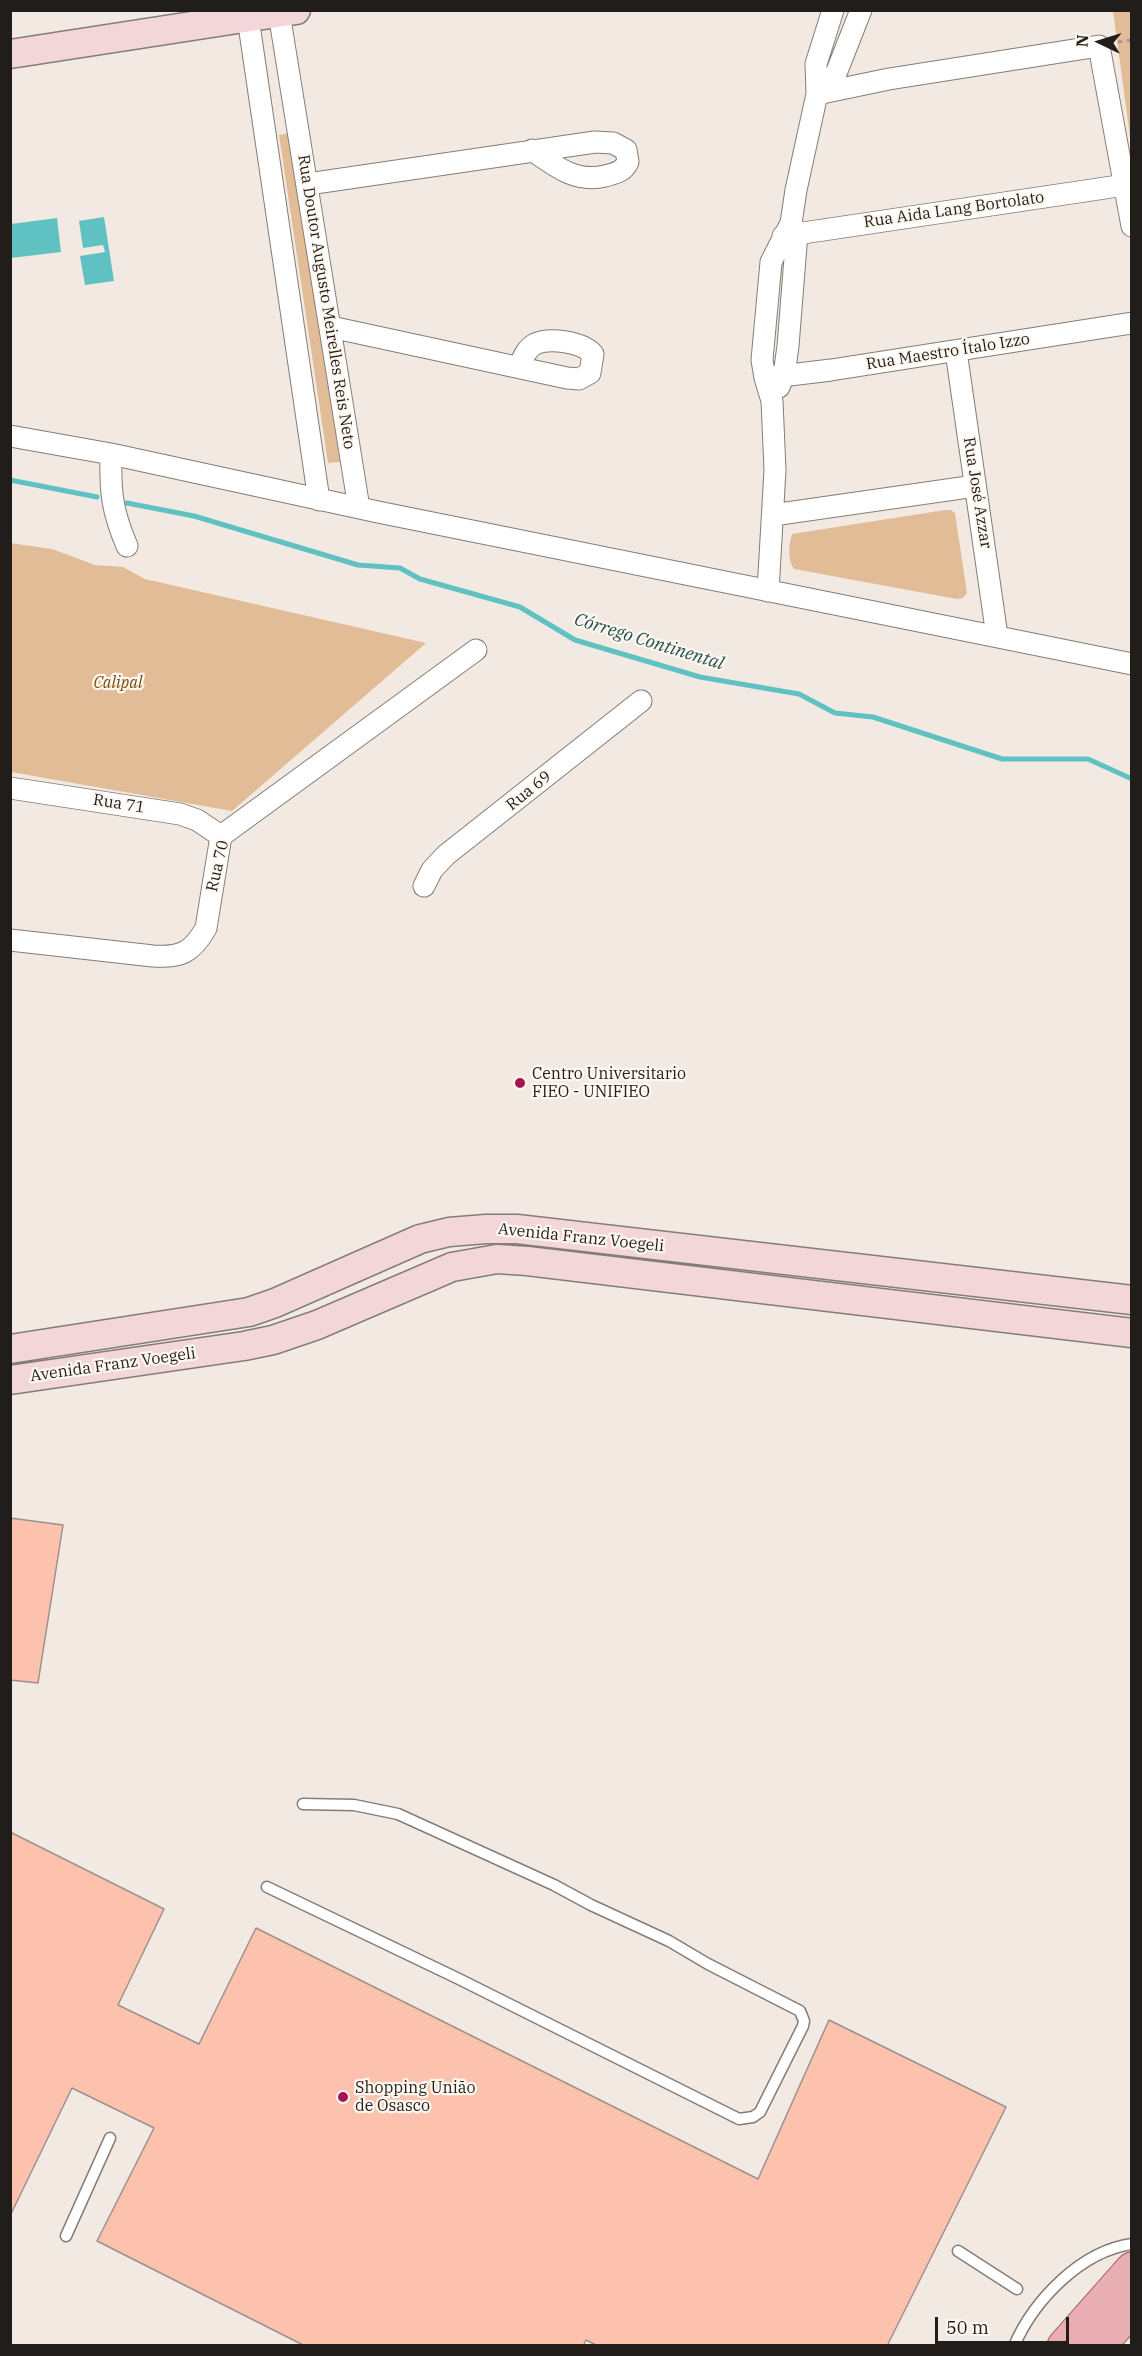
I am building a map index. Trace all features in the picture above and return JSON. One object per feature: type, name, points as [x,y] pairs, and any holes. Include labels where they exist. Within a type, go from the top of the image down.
[{"type":"main road","points":[[10,54],[240,16],[288,12]]},
{"type":"main road","name":"Avenida Franz Voegeli","points":[[10,1349],[249,1312],[275,1303],[406,1245],[446,1233],[486,1229],[517,1229],[1131,1300]]},
{"type":"main road","points":[[406,1245],[440,1272],[446,1233]]},
{"type":"main road","name":"Avenida Franz Voegeli","points":[[10,1380],[273,1340],[317,1325],[440,1272],[497,1259],[1131,1333]]},
{"type":"main road","points":[[105,1366],[110,1355],[125,1340],[136,1334],[171,1325]]},
{"type":"main road","points":[[1064,2346],[1131,2269]]},
{"type":"main road","points":[[1099,2346],[1131,2308]]},
{"type":"street","points":[[768,591],[775,470],[772,401],[775,376],[763,351],[771,262],[790,230],[796,190],[817,94],[816,64],[833,10]]},
{"type":"street","points":[[817,94],[835,76],[861,10]]},
{"type":"street","name":"Rua Doutor Augusto Meirelles Reis Neto","points":[[288,12],[293,95],[359,508]]},
{"type":"street","name":"Rua Doutor Augusto Meirelles Reis Neto","points":[[240,16],[262,100],[319,500]]},
{"type":"street","points":[[817,94],[889,79],[1099,46],[1131,226]]},
{"type":"street","points":[[262,100],[293,95]]},
{"type":"street","points":[[308,184],[532,150]]},
{"type":"street","name":"Rua Aida Lang Bortolato","points":[[790,230],[1125,185]]},
{"type":"street","name":"Rua Maestro Ítalo Izzo","points":[[775,376],[831,370],[1131,323]]},
{"type":"street","points":[[331,327],[519,367]]},
{"type":"street","name":"Rua José Azzar","points":[[956,351],[997,636]]},
{"type":"street","points":[[10,436],[111,454],[319,500],[1131,664]]},
{"type":"street","points":[[111,454],[111,495],[115,517],[127,546]]},
{"type":"street","points":[[773,515],[975,486]]},
{"type":"street","name":"Rua 70","points":[[10,940],[170,958],[182,954],[200,939],[206,928],[221,836],[476,650]]},
{"type":"street","name":"Rua 69","points":[[424,886],[432,870],[446,855],[641,701]]},
{"type":"street","name":"Rua 71","points":[[10,788],[180,814],[197,820],[221,836]]},
{"type":"lane","points":[[267,1887],[739,2118],[753,2117],[760,2112],[803,2026],[804,2021],[800,2011],[708,1964],[669,1941],[408,1818],[375,1808],[303,1804]]},
{"type":"lane","points":[[66,2236],[110,2138]]},
{"type":"lane","points":[[1014,2346],[1018,2335],[1037,2308],[1068,2273],[1094,2255],[1131,2244]]},
{"type":"lane","points":[[958,2252],[1017,2289]]},
{"type":"green space","points":[[1113,11],[1131,11],[1131,144]]},
{"type":"green space","points":[[289,133],[340,462],[328,463],[279,135]]},
{"type":"green space","points":[[945,510],[955,513],[967,593],[963,598],[957,599],[794,569],[790,561],[789,548],[792,534]]},
{"type":"green space","name":"Calipal","points":[[10,543],[52,549],[95,565],[123,567],[145,579],[426,643],[232,811],[11,772]]},
{"type":"water","points":[[104,217],[114,281],[85,285],[80,256],[105,252],[103,245],[83,248],[79,221]]},
{"type":"water","points":[[57,218],[61,252],[11,258],[11,224]]},
{"type":"building","points":[[10,1518],[63,1525],[38,1683],[10,1680]]},
{"type":"building","name":"Shopping União de Osasco","points":[[10,1832],[164,1909],[118,2005],[199,2044],[256,1928],[758,2179],[829,2020],[1006,2107],[887,2346],[598,2346],[586,2340],[583,2346],[305,2346],[97,2241],[154,2128],[72,2088],[10,2216]]},
{"type":"waterway","name":"Córrego Continental","points":[[10,480],[97,497]]},
{"type":"waterway","name":"Córrego Continental","points":[[127,503],[194,516],[358,565],[400,568],[420,579],[520,607],[575,640],[700,677],[799,694],[835,713],[873,717],[1002,759],[1088,759],[1132,779]]},
{"type":"place","name":"Centro Universitario FIEO - UNIFIEO","points":[[520,1083]]},
{"type":"place","name":"Shopping União de Osasco","points":[[343,2097]]}]
